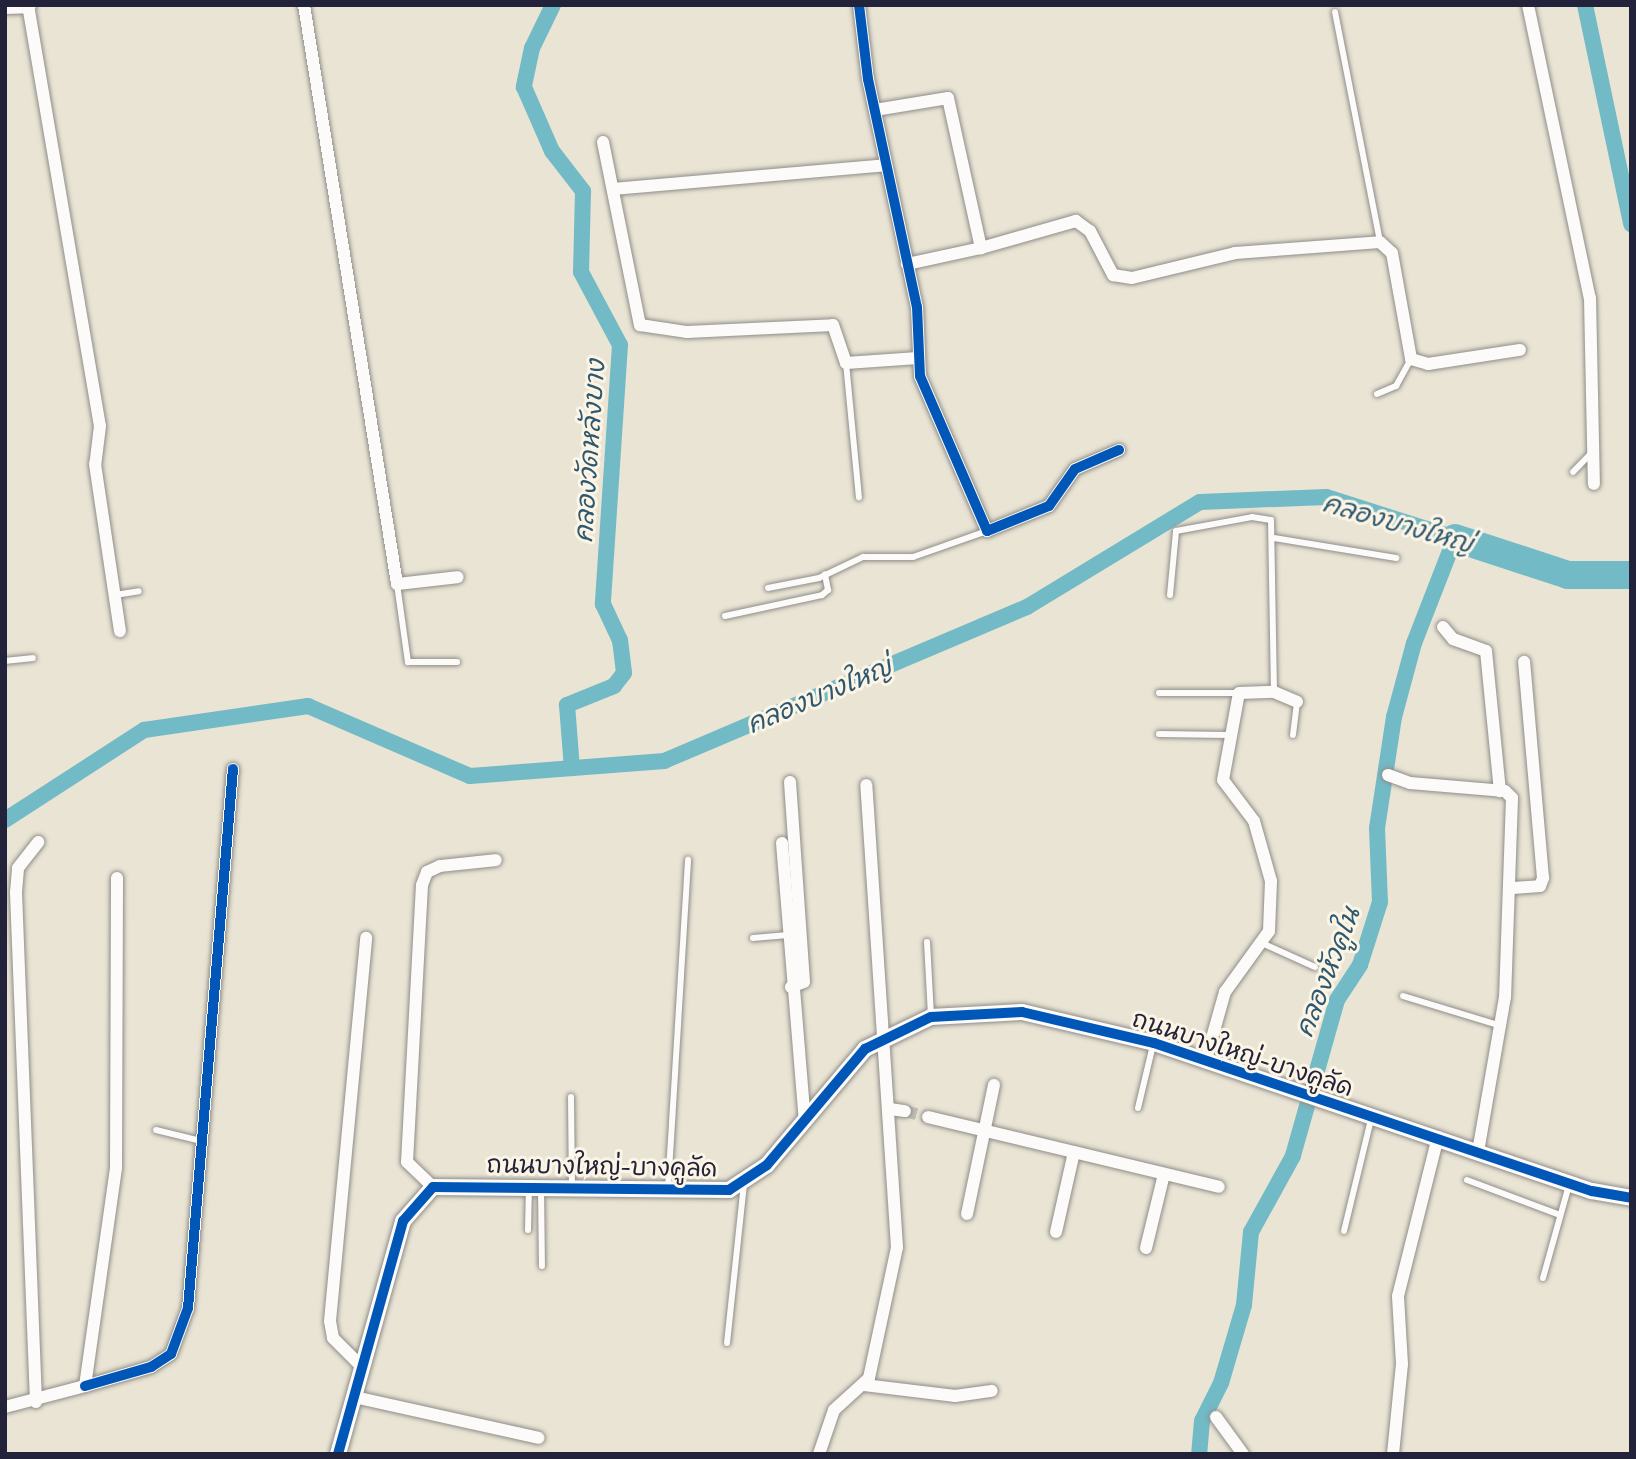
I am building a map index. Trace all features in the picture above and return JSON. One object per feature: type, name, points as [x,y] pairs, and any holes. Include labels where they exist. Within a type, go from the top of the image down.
[{"type":"street","points":[[5,6],[28,5],[100,426],[94,464],[120,631]]},
{"type":"street","points":[[304,5],[397,584],[458,577]]},
{"type":"street","points":[[859,5],[885,165],[907,264],[918,358],[928,399],[987,531],[1049,506],[1075,469],[1119,450]]},
{"type":"street","points":[[1528,5],[1588,285],[1594,484]]},
{"type":"street","points":[[875,110],[948,98],[981,248]]},
{"type":"street","points":[[603,142],[640,325],[687,332],[833,325],[846,363],[918,358]]},
{"type":"street","points":[[612,189],[885,165]]},
{"type":"street","points":[[907,264],[981,248],[1076,221],[1090,231],[1113,275],[1132,278],[1235,253],[1380,242],[1392,253],[1411,359],[1428,364],[1520,350]]},
{"type":"street","points":[[1443,626],[1453,639],[1486,651],[1500,791]]},
{"type":"street","points":[[1513,888],[1540,886],[1543,878],[1524,662]]},
{"type":"street","points":[[1206,1059],[1225,992],[1264,944],[1271,881],[1254,821],[1223,780],[1228,735],[1239,693],[1274,692],[1297,702]]},
{"type":"street","points":[[5,1407],[36,1402],[151,1367],[171,1354],[180,1337],[200,1231],[204,1142],[233,769]]},
{"type":"street","points":[[1388,775],[1410,783],[1500,791],[1512,798],[1513,888],[1503,1027],[1478,1151]]},
{"type":"street","points":[[790,782],[804,982],[791,987]]},
{"type":"street","points":[[819,1454],[834,1410],[864,1385],[897,1247],[886,1035],[866,785]]},
{"type":"street","points":[[36,1402],[16,892],[19,868],[38,842]]},
{"type":"street","points":[[782,844],[791,987],[805,1121]]},
{"type":"street","points":[[338,1454],[403,1221],[433,1186],[407,1161],[422,884],[426,872],[440,866],[496,860]]},
{"type":"street","points":[[85,1386],[116,1167],[117,878]]},
{"type":"street","points":[[362,1367],[333,1338],[330,1321],[366,938]]},
{"type":"street","name":"ถนนบางใหญ่-บางคูลัด","points":[[433,1186],[668,1188],[744,1184],[805,1121],[865,1049],[886,1035],[931,1017],[1022,1012],[1154,1043],[1206,1059],[1330,1105],[1478,1151],[1569,1183],[1631,1198]]},
{"type":"street","points":[[967,1214],[994,1085]]},
{"type":"street","points":[[890,1109],[905,1111]]},
{"type":"street","points":[[929,1117],[1219,1187]]},
{"type":"street","points":[[1393,1454],[1402,1364],[1398,1296],[1438,1138]]},
{"type":"street","points":[[1056,1232],[1074,1152]]},
{"type":"street","points":[[1146,1248],[1164,1174]]},
{"type":"street","points":[[864,1385],[955,1396],[992,1391]]},
{"type":"street","points":[[354,1397],[539,1438]]},
{"type":"street","points":[[1216,1417],[1243,1454]]},
{"type":"lane","points":[[1335,12],[1380,242]]},
{"type":"lane","points":[[1377,394],[1396,386],[1411,359]]},
{"type":"lane","points":[[846,363],[859,497]]},
{"type":"lane","points":[[1573,472],[1594,450]]},
{"type":"lane","points":[[1170,595],[1172,540],[1183,526],[1265,517],[1274,538],[1274,692]]},
{"type":"lane","points":[[768,587],[825,575],[863,557],[913,557],[987,531]]},
{"type":"lane","points":[[1274,538],[1396,558]]},
{"type":"lane","points":[[725,616],[825,594],[825,575]]},
{"type":"lane","points":[[397,584],[408,662],[457,662]]},
{"type":"lane","points":[[115,595],[139,591]]},
{"type":"lane","points":[[5,662],[33,658]]},
{"type":"lane","points":[[1159,693],[1239,693]]},
{"type":"lane","points":[[1293,735],[1297,702]]},
{"type":"lane","points":[[1159,734],[1228,735]]},
{"type":"lane","points":[[668,1188],[688,860]]},
{"type":"lane","points":[[753,938],[788,935]]},
{"type":"lane","points":[[928,942],[931,1017]]},
{"type":"lane","points":[[1264,944],[1315,967]]},
{"type":"lane","points":[[1403,996],[1503,1027]]},
{"type":"lane","points":[[1138,1108],[1154,1043]]},
{"type":"lane","points":[[571,1097],[572,1186]]},
{"type":"lane","points":[[1344,1231],[1372,1117]]},
{"type":"lane","points":[[156,1130],[204,1142]]},
{"type":"lane","points":[[1467,1180],[1560,1214]]},
{"type":"lane","points":[[1543,1278],[1569,1183]]},
{"type":"lane","points":[[727,1343],[744,1184]]},
{"type":"lane","points":[[528,1230],[535,1186]]},
{"type":"lane","points":[[535,1186],[542,1266]]},
{"type":"waterway","name":"คลองวัดหลังบาง","points":[[553,5],[532,48],[524,87],[552,151],[583,191],[581,272],[620,345],[603,604],[620,640],[624,673],[614,686],[567,705],[572,768]]},
{"type":"waterway","points":[[1585,5],[1631,224]]},
{"type":"waterway","name":"คลองบางใหญ่","points":[[5,820],[144,730],[308,706],[470,776],[664,761],[1027,607],[1200,502],[1326,497],[1455,538],[1414,643],[1394,717],[1377,828],[1380,902],[1360,965],[1337,1000],[1293,1156],[1251,1232],[1244,1305],[1221,1383],[1202,1421],[1199,1454]]},
{"type":"waterway","name":"คลองบางใหญ่","points":[[1455,538],[1568,575],[1631,575]]},
{"type":"tunnel","points":[[905,1111],[928,1117]]},
{"type":"cycle path","points":[[859,5],[868,79],[917,307],[920,376],[987,531],[1049,506],[1075,469],[1119,450]]},
{"type":"cycle path","points":[[85,1386],[151,1367],[171,1354],[188,1308],[233,769]]},
{"type":"cycle path","points":[[338,1454],[403,1221],[433,1187],[729,1190],[767,1165],[865,1049],[931,1017],[1022,1012],[1154,1043],[1592,1191],[1631,1198]]},
{"type":"water label","name":"คลองหัวคูใน","points":[[1327,972]]}]
